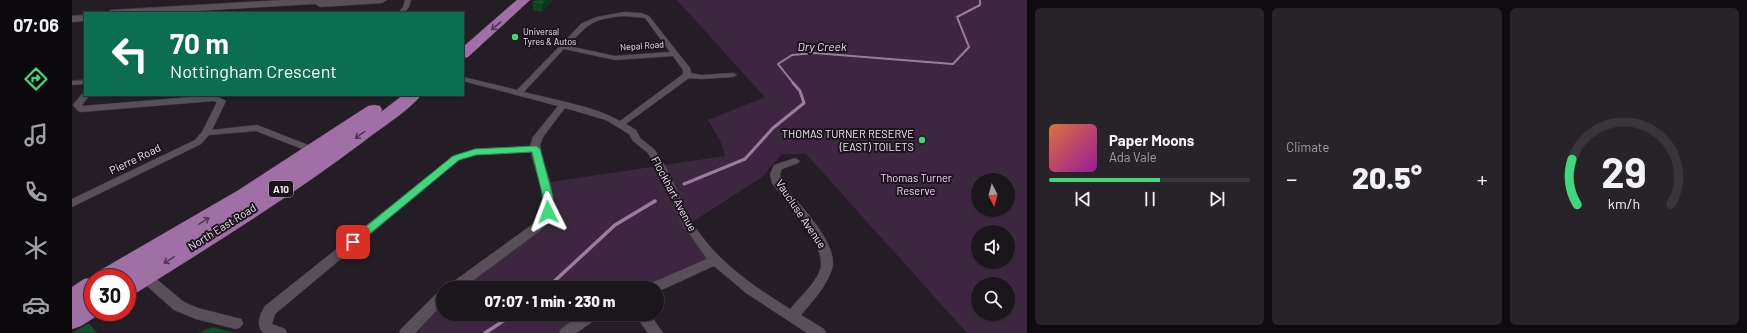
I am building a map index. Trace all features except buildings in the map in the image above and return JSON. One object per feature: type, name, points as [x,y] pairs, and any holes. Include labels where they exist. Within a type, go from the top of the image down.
[{"type":"highway","points":[[464,40],[515,1]]},
{"type":"highway","points":[[464,53],[506,18],[515,1]]},
{"type":"highway","name":"North East Road","points":[[123,269],[238,200],[393,96]]},
{"type":"highway","name":"North East Road","points":[[136,280],[271,196],[333,155],[412,96]]},
{"type":"highway","points":[[136,280],[158,248]]},
{"type":"highway","points":[[72,299],[84,292]]},
{"type":"highway","points":[[72,318],[84,311]]},
{"type":"main road","points":[[163,12],[328,1],[382,0]]},
{"type":"main road","points":[[202,12],[328,1]]},
{"type":"main road","points":[[72,15],[84,14]]},
{"type":"main road","points":[[72,19],[84,18]]},
{"type":"street","points":[[402,12],[408,0]]},
{"type":"street","points":[[519,93],[582,26],[592,19],[639,14],[649,18],[687,70],[687,75]]},
{"type":"street","name":"Nepal Road","points":[[563,47],[615,58],[674,54]]},
{"type":"street","points":[[621,124],[687,75],[701,77],[733,75]]},
{"type":"street","name":"Flockhart Avenue","points":[[464,79],[599,114],[621,124],[633,132],[636,139],[651,151],[688,223],[700,241],[716,260],[743,285],[819,333]]},
{"type":"street","points":[[72,83],[84,82]]},
{"type":"street","points":[[85,96],[77,105],[81,109],[214,98],[222,101],[206,132]]},
{"type":"street","points":[[464,281],[537,227],[544,219],[548,208],[548,197],[536,149],[536,140],[564,104]]},
{"type":"street","points":[[206,132],[257,128],[314,150]]},
{"type":"street","name":"Pierre Road","points":[[72,203],[198,142],[206,132]]},
{"type":"street","points":[[280,333],[268,330],[266,326],[266,317],[270,310],[456,158],[475,152],[536,149]]},
{"type":"street","name":"Vaucluse Avenue","points":[[792,316],[822,277],[827,268],[828,259],[823,244],[776,181],[775,174],[778,167],[795,161]]},
{"type":"street","points":[[664,283],[716,260]]},
{"type":"street","points":[[136,282],[179,306],[196,313],[236,323]]},
{"type":"street","points":[[406,333],[436,303]]},
{"type":"street","points":[[566,333],[581,321]]},
{"type":"street","points":[[647,321],[656,333]]},
{"type":"green space","name":"Thomas Turner Reserve","points":[[677,0],[1027,0],[1027,333],[967,333],[806,154],[782,154],[762,177],[689,224],[716,260],[664,283],[664,281],[463,281],[541,223],[544,183],[725,156],[721,142],[708,120],[765,97]]},
{"type":"green space","points":[[436,303],[436,321],[584,321],[566,333],[406,333]]},
{"type":"waterway","name":"Dry Creek","points":[[794,84],[778,64],[792,55],[814,53],[953,64],[969,47],[957,17],[980,5],[980,0]]},
{"type":"waterway","name":"Dry Creek","points":[[684,184],[745,159],[773,128],[804,103],[800,91],[793,83]]},
{"type":"waterway","name":"Dry Creek","points":[[555,281],[615,225],[655,201]]},
{"type":"waterway","name":"Dry Creek","points":[[485,333],[503,321]]},
{"type":"place","name":"Universal Tyres & Autos","points":[[515,37]]},
{"type":"place","name":"THOMAS TURNER RESERVE (EAST) TOILETS","points":[[922,140]]},
{"type":"route","points":[[353,242],[456,158],[467,153],[536,149],[548,197],[548,212]]}]
